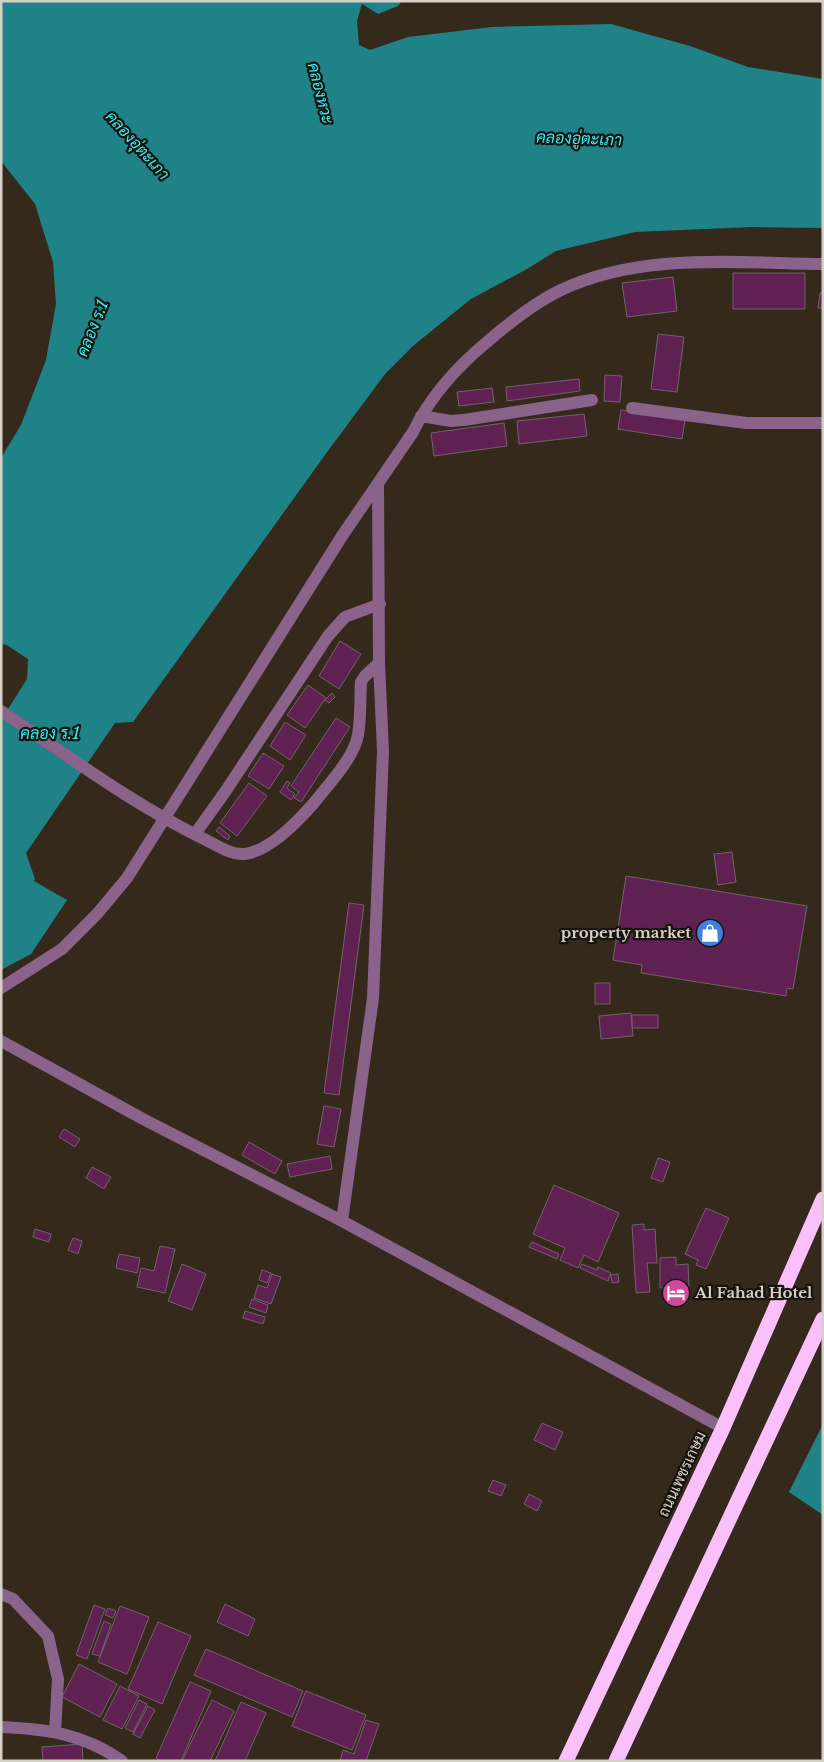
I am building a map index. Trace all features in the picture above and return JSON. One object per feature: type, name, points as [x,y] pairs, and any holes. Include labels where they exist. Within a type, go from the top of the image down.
[{"type":"highway","name":"ถนนเพชรเกษม","points":[[566,1761],[723,1428],[823,1199]]},
{"type":"highway","points":[[616,1761],[823,1319]]},
{"type":"street","points":[[1,988],[62,949],[127,878],[342,536],[413,432],[421,416],[462,362],[502,328],[532,306],[562,290],[606,275],[666,264],[700,262],[823,264]]},
{"type":"street","points":[[421,416],[451,421],[464,420],[592,400]]},
{"type":"street","points":[[632,408],[746,423],[823,424]]},
{"type":"street","points":[[342,1222],[373,998],[383,751],[379,663],[378,484]]},
{"type":"street","points":[[195,834],[328,636],[345,617],[380,604]]},
{"type":"street","points":[[4,713],[84,768],[164,819],[228,851],[243,854],[259,851],[298,821],[331,781],[353,750],[358,736],[361,682],[379,663]]},
{"type":"street","points":[[1,1041],[143,1119],[342,1222],[723,1428]]},
{"type":"street","points":[[1,1594],[13,1600],[48,1636],[58,1679],[55,1732]]},
{"type":"street","points":[[1,1728],[39,1729],[55,1732],[88,1741],[122,1761]]},
{"type":"water","points":[[1,1],[402,1],[398,6],[378,14],[362,4],[357,21],[359,45],[370,50],[408,37],[492,27],[611,24],[690,46],[748,67],[823,79],[823,228],[752,227],[635,232],[556,251],[471,299],[414,345],[385,374],[133,722],[115,723],[26,853],[35,879],[34,881],[67,900],[31,954],[1,970],[1,720],[27,679],[28,659],[7,645],[1,644],[1,458],[21,425],[46,360],[56,304],[53,262],[35,204],[1,161]]},
{"type":"water","points":[[823,1424],[823,1515],[789,1492]]},
{"type":"building","points":[[733,273],[805,273],[805,309],[733,309]]},
{"type":"building","points":[[673,277],[677,311],[627,317],[622,283]]},
{"type":"building","points":[[820,293],[823,293],[823,308],[818,308]]},
{"type":"building","points":[[658,334],[684,337],[677,392],[651,389]]},
{"type":"building","points":[[605,375],[622,376],[620,402],[604,401]]},
{"type":"building","points":[[579,379],[580,391],[507,401],[506,387]]},
{"type":"building","points":[[492,388],[494,402],[459,406],[457,392]]},
{"type":"building","points":[[621,410],[685,420],[682,439],[618,429]]},
{"type":"building","points":[[584,414],[587,436],[519,444],[517,421]]},
{"type":"building","points":[[504,423],[507,446],[434,456],[431,433]]},
{"type":"building","points":[[340,641],[361,654],[339,689],[319,676]]},
{"type":"building","points":[[308,685],[326,698],[305,728],[287,715]]},
{"type":"building","points":[[332,693],[335,697],[329,703],[325,700]]},
{"type":"building","points":[[336,718],[350,727],[301,802],[294,798],[299,792],[291,786]]},
{"type":"building","points":[[285,722],[306,735],[290,760],[270,746]]},
{"type":"building","points":[[263,753],[284,766],[269,789],[248,776]]},
{"type":"building","points":[[287,781],[290,783],[287,788],[295,794],[291,800],[280,792]]},
{"type":"building","points":[[249,783],[267,796],[237,836],[220,823]]},
{"type":"building","points":[[219,827],[230,836],[228,840],[216,831]]},
{"type":"building","points":[[732,852],[736,882],[718,885],[714,854]]},
{"type":"building","name":"property market","points":[[626,876],[807,906],[793,989],[787,988],[786,996],[641,973],[642,965],[613,960]]},
{"type":"building","points":[[349,903],[364,905],[339,1095],[324,1093]]},
{"type":"building","points":[[595,983],[610,983],[610,1004],[595,1004]]},
{"type":"building","points":[[631,1013],[633,1036],[601,1039],[599,1016]]},
{"type":"building","points":[[632,1015],[658,1015],[658,1028],[632,1028]]},
{"type":"building","points":[[324,1106],[341,1109],[334,1147],[317,1144]]},
{"type":"building","points":[[64,1129],[80,1139],[75,1147],[59,1137]]},
{"type":"building","points":[[249,1142],[282,1161],[275,1174],[242,1155]]},
{"type":"building","points":[[330,1156],[332,1169],[290,1177],[287,1164]]},
{"type":"building","points":[[658,1158],[670,1162],[663,1182],[651,1178]]},
{"type":"building","points":[[92,1167],[111,1177],[104,1189],[86,1178]]},
{"type":"building","points":[[554,1185],[619,1213],[598,1262],[584,1255],[578,1268],[560,1260],[565,1248],[533,1234]]},
{"type":"building","points":[[706,1208],[729,1218],[706,1269],[696,1265],[698,1260],[685,1254]]},
{"type":"building","points":[[644,1224],[644,1230],[655,1229],[657,1263],[647,1263],[650,1292],[636,1293],[632,1225]]},
{"type":"building","points":[[35,1229],[51,1234],[49,1242],[33,1237]]},
{"type":"building","points":[[73,1238],[82,1241],[78,1254],[68,1250]]},
{"type":"building","points":[[532,1242],[559,1254],[557,1259],[529,1247]]},
{"type":"building","points":[[160,1246],[175,1249],[165,1293],[137,1287],[141,1268],[154,1271]]},
{"type":"building","points":[[119,1254],[140,1258],[137,1273],[116,1268]]},
{"type":"building","points":[[676,1257],[676,1265],[688,1264],[689,1286],[660,1288],[660,1258]]},
{"type":"building","points":[[182,1264],[206,1274],[192,1310],[168,1301]]},
{"type":"building","points":[[582,1264],[597,1270],[598,1267],[611,1273],[608,1281],[580,1268]]},
{"type":"building","points":[[262,1270],[271,1273],[267,1283],[259,1280]]},
{"type":"building","points":[[272,1274],[281,1277],[271,1304],[254,1298],[258,1285],[267,1288]]},
{"type":"building","points":[[618,1274],[619,1282],[612,1283],[611,1275]]},
{"type":"building","points":[[252,1299],[268,1305],[266,1313],[249,1307]]},
{"type":"building","points":[[245,1311],[265,1317],[263,1324],[243,1318]]},
{"type":"building","points":[[542,1423],[563,1432],[555,1450],[534,1440]]},
{"type":"building","points":[[493,1480],[506,1485],[501,1496],[488,1491]]},
{"type":"building","points":[[529,1494],[542,1501],[537,1511],[524,1504]]},
{"type":"building","points":[[225,1604],[255,1619],[248,1636],[217,1622]]},
{"type":"building","points":[[94,1605],[105,1609],[87,1659],[76,1655]]},
{"type":"building","points":[[120,1606],[149,1617],[127,1674],[98,1662]]},
{"type":"building","points":[[108,1608],[116,1611],[113,1618],[105,1615]]},
{"type":"building","points":[[104,1621],[111,1624],[100,1656],[92,1654]]},
{"type":"building","points":[[158,1622],[191,1636],[162,1704],[128,1689]]},
{"type":"building","points":[[206,1649],[303,1691],[292,1717],[194,1675]]},
{"type":"building","points":[[79,1664],[117,1684],[100,1717],[62,1697]]},
{"type":"building","points":[[190,1682],[211,1691],[181,1761],[161,1761],[156,1758]]},
{"type":"building","points":[[120,1686],[139,1696],[122,1729],[103,1720]]},
{"type":"building","points":[[306,1691],[366,1715],[352,1750],[292,1726]]},
{"type":"building","points":[[139,1700],[147,1704],[133,1732],[125,1728]]},
{"type":"building","points":[[212,1700],[234,1711],[210,1761],[182,1761]]},
{"type":"building","points":[[241,1702],[266,1713],[245,1761],[215,1761]]},
{"type":"building","points":[[148,1706],[155,1710],[140,1738],[133,1734]]},
{"type":"building","points":[[366,1720],[379,1724],[366,1761],[340,1761],[343,1750],[354,1754]]},
{"type":"building","points":[[82,1744],[83,1761],[43,1761],[42,1747]]},
{"type":"place","name":"property market","points":[[710,933]]},
{"type":"place","name":"Al Fahad Hotel","points":[[676,1293]]},
{"type":"water label","name":"คลองหวะ","points":[[321,93]]},
{"type":"water label","name":"คลองอู่ตะเภา","points":[[579,138]]},
{"type":"water label","name":"คลองอุ่ตะเภา","points":[[138,145]]},
{"type":"water label","name":"คลอง ร.1","points":[[92,328]]},
{"type":"water label","name":"คลอง ร.1","points":[[50,733]]}]
